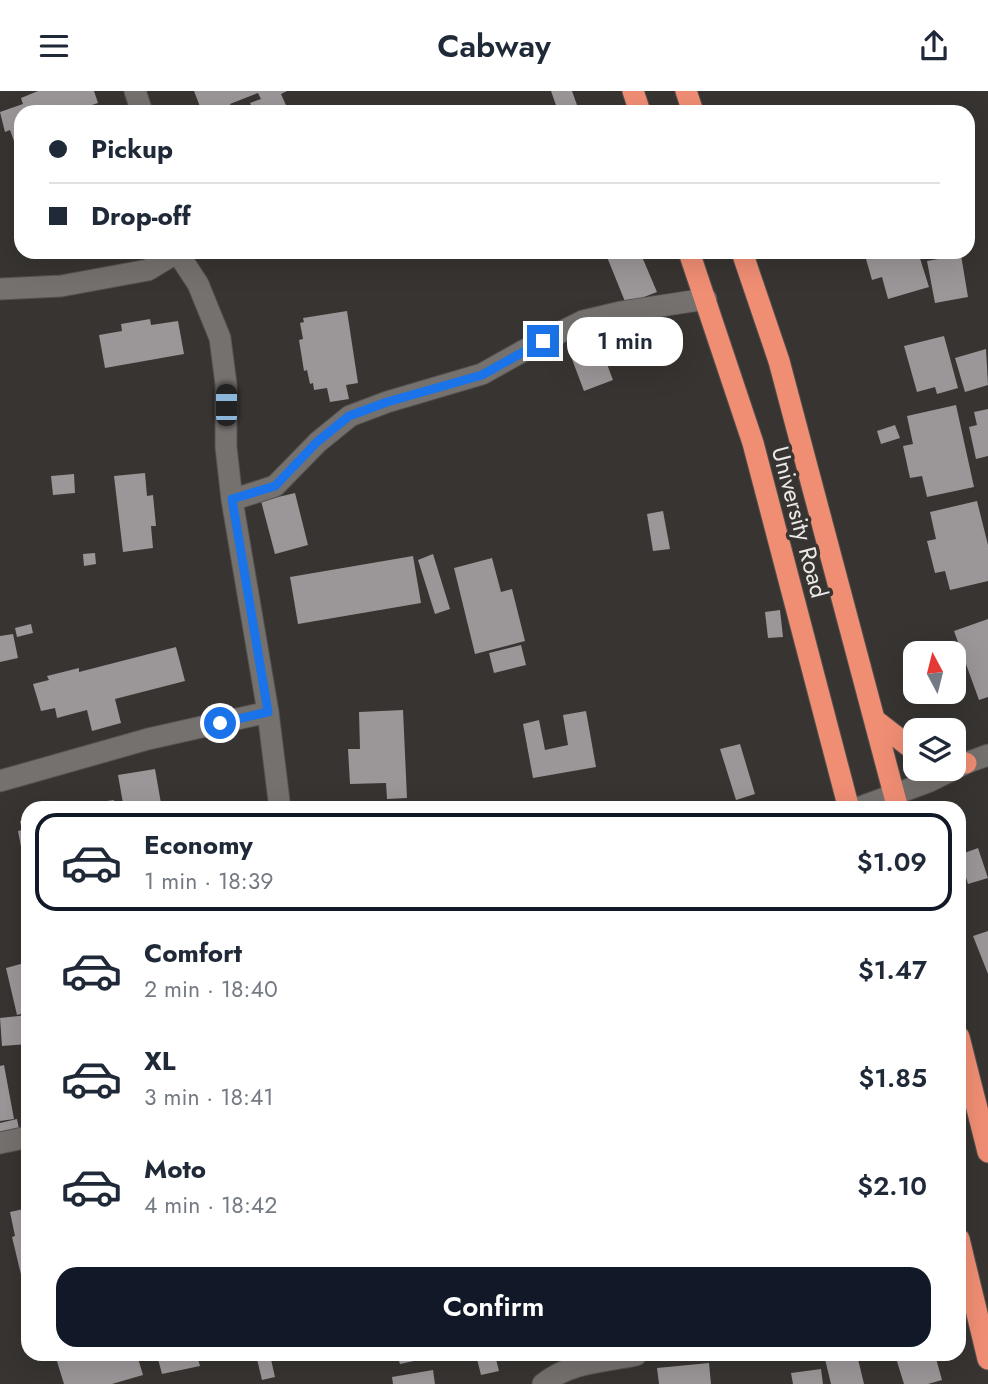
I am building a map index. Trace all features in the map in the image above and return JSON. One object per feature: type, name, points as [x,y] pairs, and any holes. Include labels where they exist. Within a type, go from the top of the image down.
[{"type":"highway","name":"University Road","points":[[692,259],[752,443],[847,801]]},
{"type":"highway","name":"University Road","points":[[744,259],[779,361],[896,801]]},
{"type":"highway","points":[[875,720],[903,742]]},
{"type":"highway","points":[[966,1065],[988,1152]]},
{"type":"highway","points":[[966,1269],[988,1359]]},
{"type":"street","points":[[0,289],[61,286],[148,271],[166,259]]},
{"type":"street","points":[[182,259],[198,284],[220,338],[226,384],[226,447],[232,499],[268,712],[279,801]]},
{"type":"street","points":[[232,499],[275,486],[317,442],[349,416],[387,402],[482,375],[583,321],[621,312],[706,299]]},
{"type":"street","points":[[0,781],[148,739],[268,712]]},
{"type":"street","points":[[966,760],[988,755]]},
{"type":"street","points":[[898,801],[930,781]]},
{"type":"street","points":[[0,1143],[21,1138]]},
{"type":"street","points":[[543,1384],[556,1373],[569,1368],[605,1361]]},
{"type":"building","points":[[38,91],[94,91],[98,103],[20,105],[23,104],[21,98]]},
{"type":"building","points":[[194,91],[287,91],[281,94],[286,105],[251,105],[250,103],[261,99],[258,93],[230,105],[199,105]]},
{"type":"building","points":[[551,91],[572,91],[577,105],[556,105]]},
{"type":"building","points":[[14,107],[14,141],[10,130],[5,132],[0,112]]},
{"type":"building","points":[[608,259],[643,259],[657,292],[626,304]]},
{"type":"building","points":[[866,259],[920,259],[929,287],[888,299],[882,277],[872,280]]},
{"type":"building","points":[[962,259],[968,297],[935,303],[927,261]]},
{"type":"building","points":[[347,311],[358,383],[346,385],[349,399],[330,402],[327,388],[314,390],[307,370],[304,371],[299,340],[303,339],[300,323],[304,322],[303,318]]},
{"type":"building","points":[[150,319],[151,325],[178,321],[184,354],[105,368],[99,335],[122,331],[121,324]]},
{"type":"building","points":[[650,327],[654,348],[635,352],[630,332]]},
{"type":"building","points":[[944,336],[958,388],[937,394],[935,387],[917,392],[904,346]]},
{"type":"building","points":[[599,343],[613,380],[584,391],[570,354]]},
{"type":"building","points":[[986,349],[988,385],[965,392],[955,358]]},
{"type":"building","points":[[956,405],[974,487],[927,497],[922,476],[910,478],[903,446],[913,444],[907,416]]},
{"type":"building","points":[[988,409],[988,456],[976,459],[969,427],[977,425],[974,412]]},
{"type":"building","points":[[895,425],[900,438],[881,444],[877,431]]},
{"type":"building","points":[[145,473],[147,496],[153,495],[156,526],[151,526],[153,548],[123,552],[114,476]]},
{"type":"building","points":[[74,474],[75,493],[53,495],[51,476]]},
{"type":"building","points":[[295,493],[308,545],[275,554],[261,501]]},
{"type":"building","points":[[977,501],[988,545],[988,581],[950,590],[945,571],[935,573],[927,541],[936,539],[930,512]]},
{"type":"building","points":[[663,511],[670,549],[653,551],[647,514]]},
{"type":"building","points":[[95,553],[96,564],[84,566],[83,554]]},
{"type":"building","points":[[433,554],[450,609],[435,614],[418,560]]},
{"type":"building","points":[[413,556],[421,603],[298,624],[290,577]]},
{"type":"building","points":[[492,558],[501,592],[512,589],[525,641],[475,654],[454,568]]},
{"type":"building","points":[[780,610],[783,637],[768,638],[765,612]]},
{"type":"building","points":[[988,619],[988,697],[979,700],[966,664],[966,641],[958,641],[954,631]]},
{"type":"building","points":[[31,624],[33,633],[17,637],[15,628]]},
{"type":"building","points":[[13,634],[18,658],[0,662],[0,636]]},
{"type":"building","points":[[521,645],[526,665],[494,673],[489,653]]},
{"type":"building","points":[[176,647],[185,681],[115,699],[121,723],[92,731],[87,710],[57,718],[55,708],[41,711],[33,684],[49,680],[47,676],[79,668],[79,672]]},
{"type":"building","points":[[403,710],[407,798],[387,799],[386,783],[350,784],[348,749],[360,749],[359,712]]},
{"type":"building","points":[[586,711],[596,767],[533,778],[523,724],[539,720],[545,750],[568,745],[563,715]]},
{"type":"building","points":[[740,744],[755,794],[736,800],[720,749]]},
{"type":"building","points":[[155,769],[161,801],[123,801],[118,775]]},
{"type":"building","points":[[978,848],[988,878],[968,884],[966,852]]},
{"type":"building","points":[[988,931],[988,974],[973,936]]},
{"type":"building","points":[[21,964],[21,1014],[17,1015],[6,968]]},
{"type":"building","points":[[21,1016],[21,1045],[2,1046],[0,1018]]},
{"type":"building","points":[[4,1065],[14,1119],[0,1121],[0,1066]]},
{"type":"building","points":[[17,1119],[20,1134],[0,1137],[0,1123]]},
{"type":"building","points":[[21,1210],[21,1274],[12,1237],[15,1236],[10,1212]]},
{"type":"building","points":[[57,1361],[139,1361],[143,1375],[112,1384],[64,1384]]},
{"type":"building","points":[[159,1361],[199,1361],[200,1366],[162,1374]]},
{"type":"building","points":[[257,1361],[271,1361],[275,1377],[262,1380]]},
{"type":"building","points":[[478,1361],[496,1361],[499,1371],[481,1375]]},
{"type":"building","points":[[825,1361],[858,1361],[864,1384],[831,1384]]},
{"type":"building","points":[[897,1361],[937,1361],[942,1380],[928,1384],[904,1384]]},
{"type":"building","points":[[709,1363],[711,1384],[659,1384],[657,1368]]},
{"type":"building","points":[[821,1369],[823,1384],[793,1384],[791,1373]]},
{"type":"building","points":[[433,1370],[435,1384],[393,1384],[392,1377]]},
{"type":"route","points":[[220,723],[268,712],[232,499],[275,486],[317,442],[349,416],[387,402],[482,375],[543,341]]}]
